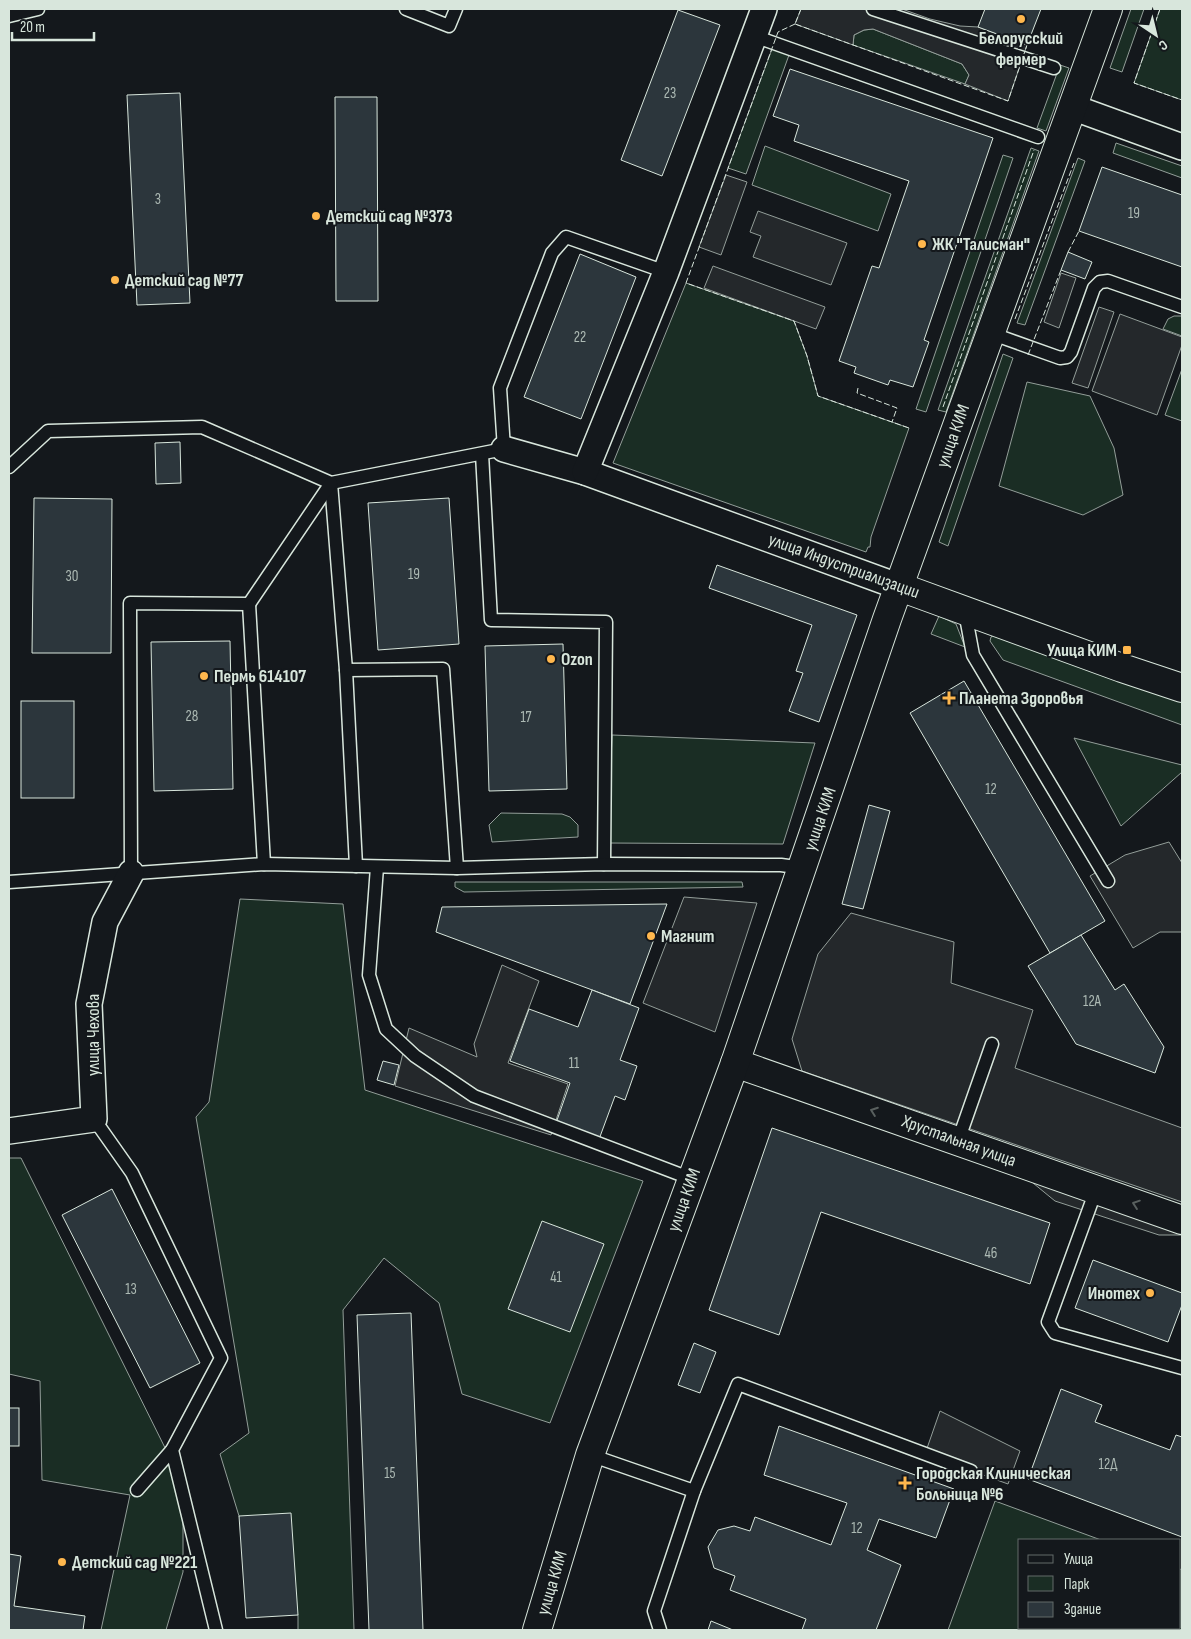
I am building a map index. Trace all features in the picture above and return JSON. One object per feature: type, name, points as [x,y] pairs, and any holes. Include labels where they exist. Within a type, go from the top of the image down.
[{"type":"street","points":[[585,472],[666,272],[764,9]]},
{"type":"street","name":"улица КИМ","points":[[537,1630],[590,1455],[735,1063],[900,587],[1108,9]]},
{"type":"street","points":[[1072,107],[1182,147]]},
{"type":"street","name":"улица Индустриализации","points":[[493,451],[585,472],[965,612],[1182,688]]},
{"type":"street","name":"улица Чехова","points":[[94,1119],[89,1004],[105,922],[131,874]]},
{"type":"street","name":"Хрустальная улица","points":[[735,1063],[1182,1220]]},
{"type":"street","points":[[9,1130],[94,1119]]},
{"type":"lane","points":[[9,16],[38,9]]},
{"type":"lane","points":[[406,9],[449,26],[456,9]]},
{"type":"lane","points":[[873,9],[1054,68]]},
{"type":"lane","points":[[754,36],[1038,137]]},
{"type":"lane","points":[[604,864],[606,622],[491,620],[493,451],[500,388],[552,253],[566,237],[666,272]]},
{"type":"lane","points":[[990,334],[1060,358],[1067,357],[1071,352],[1094,288],[1100,282],[1108,281],[1182,307]]},
{"type":"lane","points":[[9,467],[48,431],[202,428],[331,483],[493,451]]},
{"type":"lane","points":[[264,864],[249,604],[331,483]]},
{"type":"lane","points":[[331,483],[346,670],[356,866]]},
{"type":"lane","points":[[131,874],[130,603],[249,604]]},
{"type":"lane","points":[[965,612],[974,655],[1108,882]]},
{"type":"lane","points":[[346,670],[442,669],[457,868]]},
{"type":"lane","points":[[9,882],[264,864],[457,868],[604,864],[781,865],[803,868]]},
{"type":"lane","points":[[377,867],[369,975],[386,1029],[415,1056],[474,1096],[692,1179]]},
{"type":"lane","points":[[958,1141],[992,1044]]},
{"type":"lane","points":[[94,1119],[132,1172],[221,1358],[172,1450],[137,1490]]},
{"type":"lane","points":[[1096,1190],[1048,1322],[1055,1333],[1182,1368]]},
{"type":"lane","points":[[660,1630],[654,1611],[694,1491],[738,1384],[971,1471]]},
{"type":"lane","points":[[172,1450],[216,1630]]},
{"type":"lane","points":[[590,1455],[694,1491]]},
{"type":"green space","points":[[1131,9],[1144,9],[1122,72],[1110,68]]},
{"type":"green space","points":[[1160,9],[1182,9],[1182,100],[1134,83]]},
{"type":"green space","points":[[873,29],[962,64],[969,75],[965,84],[853,45],[854,35],[864,30]]},
{"type":"green space","points":[[772,49],[789,55],[746,174],[728,168]]},
{"type":"green space","points":[[1060,65],[1069,68],[1046,131],[1037,128]]},
{"type":"green space","points":[[1116,143],[1182,166],[1182,178],[1113,153]]},
{"type":"green space","points":[[765,146],[891,194],[878,231],[752,185]]},
{"type":"green space","points":[[1031,148],[1039,151],[946,412],[938,410]]},
{"type":"green space","points":[[1003,155],[1013,158],[926,412],[916,409]]},
{"type":"green space","points":[[1078,158],[1085,161],[1025,325],[1017,323]]},
{"type":"green space","points":[[686,283],[794,321],[807,356],[818,396],[909,428],[871,537],[870,547],[868,547],[866,552],[613,463]]},
{"type":"green space","points":[[1174,316],[1182,316],[1182,336],[1163,329],[1168,319]]},
{"type":"green space","points":[[1003,354],[1013,358],[948,546],[939,542]]},
{"type":"green space","points":[[1182,369],[1182,421],[1165,415]]},
{"type":"green space","points":[[1027,382],[1090,396],[1114,448],[1123,495],[1083,515],[999,486]]},
{"type":"green space","points":[[939,616],[956,624],[965,647],[931,634]]},
{"type":"green space","points":[[996,634],[1182,702],[1182,725],[1003,660],[990,641],[991,637]]},
{"type":"green space","points":[[612,735],[815,743],[783,844],[608,843]]},
{"type":"green space","points":[[1074,738],[1182,765],[1182,772],[1121,826]]},
{"type":"green space","points":[[501,813],[562,814],[570,817],[578,825],[578,837],[492,842],[489,825]]},
{"type":"green space","points":[[455,882],[742,882],[743,887],[464,892],[455,887]]},
{"type":"green space","points":[[240,899],[343,904],[365,1090],[643,1181],[550,1423],[462,1394],[439,1303],[384,1258],[343,1310],[354,1630],[298,1630],[298,1615],[239,1516],[220,1454],[249,1433],[196,1117],[209,1102]]},
{"type":"green space","points":[[9,1158],[21,1158],[183,1484],[183,1572],[166,1630],[101,1630],[130,1495],[42,1480],[40,1381],[9,1374]]},
{"type":"green space","points":[[995,1501],[1098,1539],[1018,1539],[1018,1629],[1181,1629],[1182,1570],[1182,1630],[948,1630]]},
{"type":"shaded area","points":[[801,9],[902,9],[930,19],[960,26],[978,27],[1027,45],[1008,101],[965,84],[969,75],[962,64],[873,29],[864,30],[854,35],[853,45],[795,24]]},
{"type":"shaded area","points":[[726,175],[747,182],[721,255],[699,247]]},
{"type":"shaded area","points":[[758,211],[847,243],[831,285],[753,257],[761,236],[750,232]]},
{"type":"shaded area","points":[[713,266],[825,307],[816,329],[704,288]]},
{"type":"shaded area","points":[[1061,273],[1076,278],[1059,328],[1044,322]]},
{"type":"shaded area","points":[[1099,307],[1114,312],[1088,388],[1072,383]]},
{"type":"shaded area","points":[[1120,314],[1182,337],[1182,345],[1157,415],[1092,391]]},
{"type":"shaded area","points":[[1169,842],[1182,863],[1182,932],[1160,932],[1133,948],[1090,876],[1125,855]]},
{"type":"shaded area","points":[[684,897],[757,903],[715,1032],[643,1003]]},
{"type":"shaded area","points":[[851,913],[954,942],[951,983],[1033,1010],[1015,1068],[1182,1128],[1182,1202],[802,1071],[792,1039],[818,954]]},
{"type":"shaded area","points":[[502,965],[539,981],[508,1063],[568,1084],[551,1135],[395,1086],[409,1028],[477,1057],[474,1044]]},
{"type":"shaded area","points":[[1022,1174],[1182,1227],[1182,1235],[1159,1235],[1055,1201]]},
{"type":"shaded area","points":[[940,1411],[1020,1451],[1008,1484],[925,1454]]},
{"type":"building","points":[[985,9],[1041,9],[1027,45],[978,27]]},
{"type":"building","points":[[678,10],[720,25],[662,176],[621,160]]},
{"type":"building","name":"ЖК \"Талисман\"","points":[[790,69],[993,138],[924,340],[929,342],[913,387],[890,380],[888,385],[854,373],[856,367],[839,361],[872,266],[879,268],[909,181],[794,141],[799,125],[773,116]]},
{"type":"building","points":[[180,93],[190,303],[137,305],[127,95]]},
{"type":"building","points":[[335,97],[377,97],[378,301],[336,301]]},
{"type":"building","points":[[1102,167],[1182,195],[1182,267],[1079,231]]},
{"type":"building","points":[[1068,252],[1092,262],[1085,279],[1061,270]]},
{"type":"building","points":[[580,254],[636,277],[581,419],[524,397]]},
{"type":"building","points":[[180,442],[181,483],[156,484],[155,443]]},
{"type":"building","points":[[34,498],[112,499],[111,653],[32,653]]},
{"type":"building","points":[[449,498],[459,644],[378,650],[368,503]]},
{"type":"building","points":[[717,565],[857,615],[819,722],[789,711],[803,673],[796,671],[812,625],[709,588]]},
{"type":"building","points":[[230,641],[233,789],[154,791],[151,642]]},
{"type":"building","points":[[563,644],[567,789],[489,791],[485,646]]},
{"type":"building","points":[[964,681],[1105,921],[1050,953],[910,713]]},
{"type":"building","points":[[21,701],[74,701],[74,798],[21,798]]},
{"type":"building","points":[[869,805],[890,811],[863,909],[842,904]]},
{"type":"building","points":[[667,904],[630,1004],[436,932],[442,907]]},
{"type":"building","points":[[1081,935],[1115,990],[1124,984],[1164,1047],[1155,1073],[1076,1044],[1028,966]]},
{"type":"building","points":[[592,990],[639,1008],[620,1060],[637,1066],[625,1100],[615,1096],[598,1142],[555,1126],[570,1083],[510,1061],[529,1009],[578,1027]]},
{"type":"building","points":[[383,1061],[399,1065],[394,1085],[377,1080]]},
{"type":"building","points":[[772,1128],[1050,1223],[1030,1284],[821,1212],[779,1335],[709,1310]]},
{"type":"building","points":[[112,1189],[200,1363],[150,1388],[62,1215]]},
{"type":"building","points":[[542,1221],[604,1244],[570,1332],[508,1309]]},
{"type":"building","points":[[1093,1260],[1182,1293],[1182,1305],[1168,1342],[1075,1308]]},
{"type":"building","points":[[411,1313],[423,1630],[369,1630],[357,1315]]},
{"type":"building","points":[[694,1343],[716,1352],[700,1393],[678,1385]]},
{"type":"building","points":[[1061,1389],[1102,1405],[1095,1422],[1170,1450],[1176,1435],[1182,1437],[1182,1537],[1028,1479]]},
{"type":"building","points":[[9,1408],[19,1408],[19,1446],[9,1446]]},
{"type":"building","points":[[779,1426],[954,1489],[936,1538],[879,1519],[867,1550],[901,1565],[876,1630],[802,1630],[806,1619],[730,1590],[735,1576],[714,1568],[708,1547],[718,1530],[734,1526],[750,1531],[755,1517],[831,1545],[847,1503],[764,1475]]},
{"type":"building","points":[[291,1513],[298,1615],[246,1618],[239,1516]]},
{"type":"building","points":[[9,1554],[21,1556],[14,1606],[85,1616],[83,1630],[9,1630]]},
{"type":"building","points":[[711,1621],[733,1630],[708,1630]]},
{"type":"fence","points":[[801,9],[795,24],[1008,101],[1027,45]]},
{"type":"fence","points":[[1160,9],[1134,83],[1182,100]]},
{"type":"fence","points":[[795,24],[778,32],[686,283],[794,321],[807,356],[818,396],[909,428]]},
{"type":"fence","points":[[943,407],[1034,150]]},
{"type":"fence","points":[[1015,319],[1074,163]]},
{"type":"fence","points":[[1068,252],[1079,231]]},
{"type":"fence","points":[[1028,355],[1061,270]]},
{"type":"fence","points":[[858,388],[857,393],[897,408],[892,422]]},
{"type":"place","name":"Белорусский фермер","points":[[1021,19]]},
{"type":"place","name":"Детский сад №373","points":[[316,216]]},
{"type":"place","name":"ЖК \"Талисман\"","points":[[922,244]]},
{"type":"place","name":"Детский сад №77","points":[[115,280]]},
{"type":"place","name":"Улица КИМ","points":[[1127,650]]},
{"type":"place","name":"Ozon","points":[[551,659]]},
{"type":"place","name":"Пермь 614107","points":[[204,676]]},
{"type":"place","name":"Планета Здоровья","points":[[949,698]]},
{"type":"place","name":"Магнит","points":[[651,936]]},
{"type":"place","name":"Инотех","points":[[1150,1293]]},
{"type":"place","name":"Городская Клиническая Больница №6","points":[[905,1483]]},
{"type":"place","name":"Детский сад №221","points":[[62,1562]]}]
